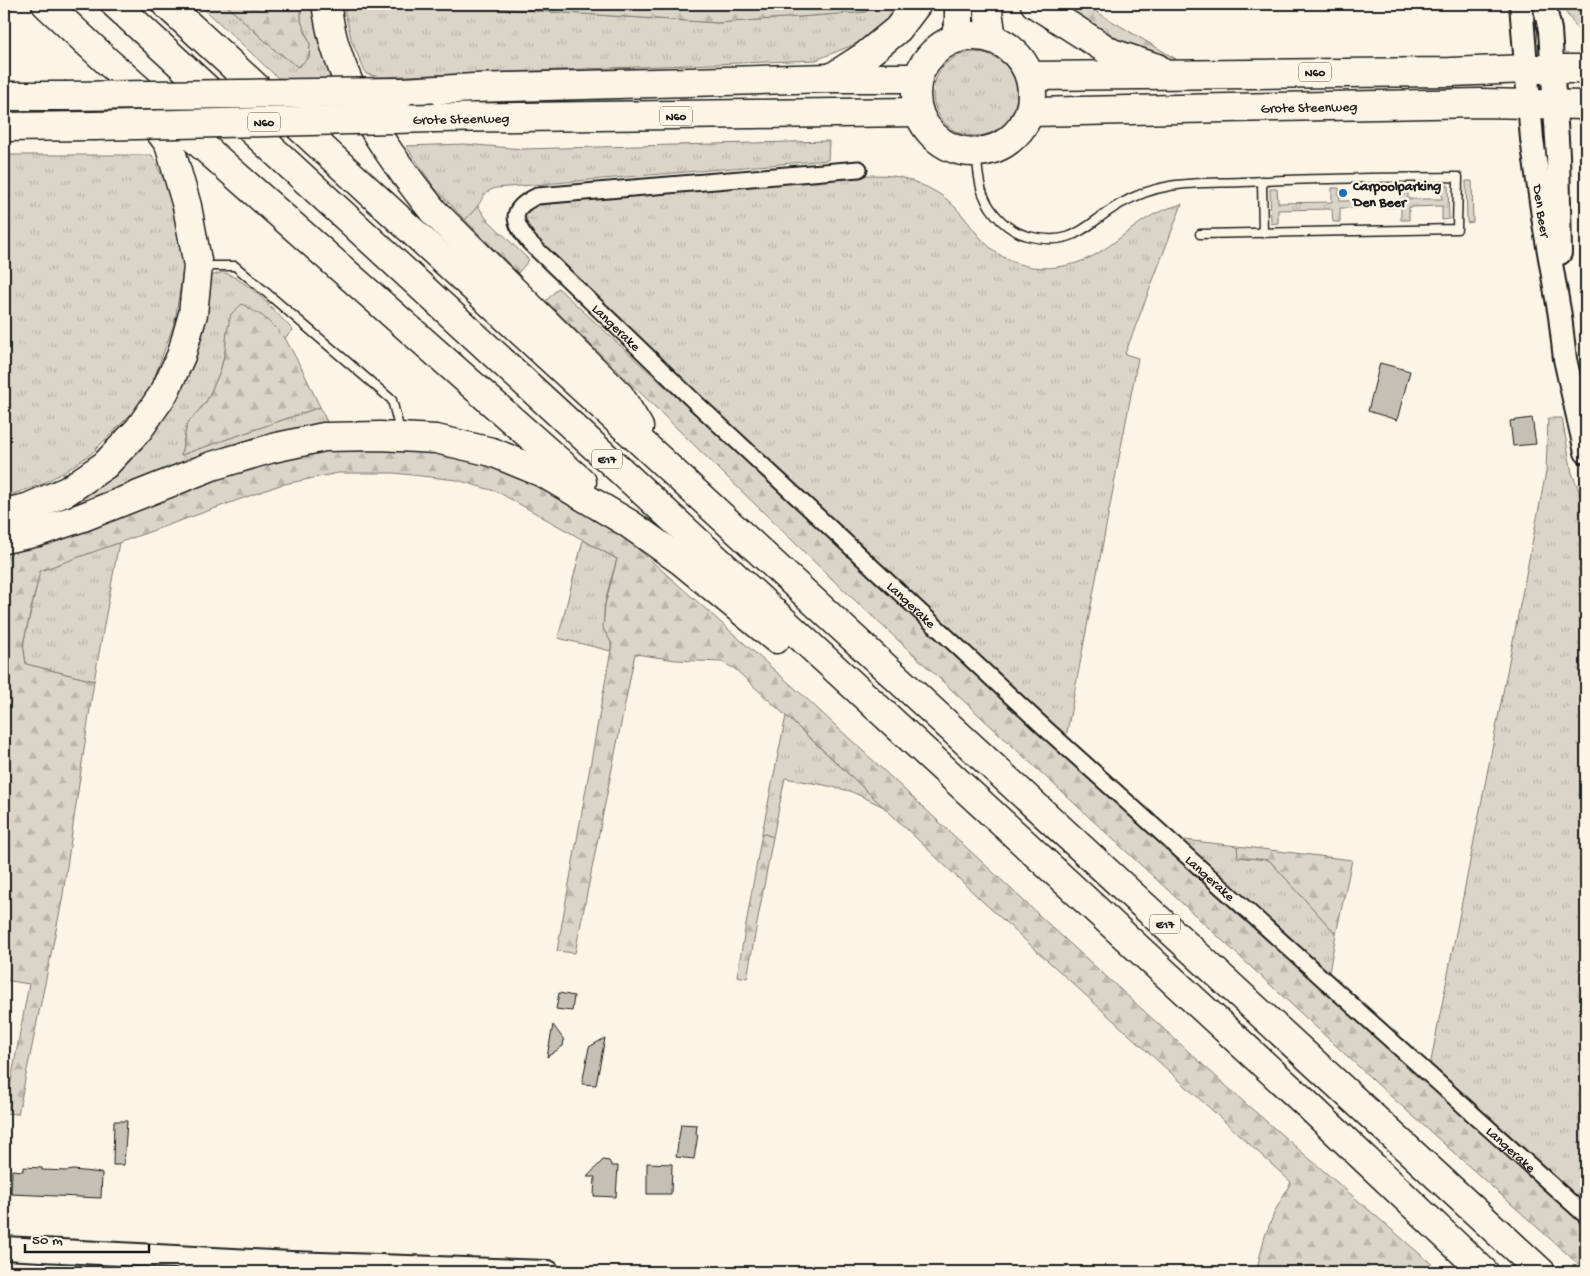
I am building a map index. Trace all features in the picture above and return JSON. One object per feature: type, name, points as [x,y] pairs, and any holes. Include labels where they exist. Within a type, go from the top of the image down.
[{"type":"highway","points":[[46,4],[108,62],[628,523]]},
{"type":"highway","name":"E17","points":[[115,4],[1310,1107],[1484,1272]]},
{"type":"highway","name":"E17","points":[[166,4],[1541,1272]]},
{"type":"highway","points":[[326,4],[330,29],[344,73],[387,150],[408,180],[434,212],[620,396],[658,458]]},
{"type":"highway","points":[[831,78],[865,56],[898,28],[917,4]]},
{"type":"highway","points":[[954,38],[959,25],[959,4]]},
{"type":"highway","points":[[987,4],[992,38]]},
{"type":"highway","points":[[1035,4],[1112,53],[1180,75]]},
{"type":"highway","points":[[973,35],[992,38],[1016,52],[1030,76],[1030,112],[1018,133],[999,148],[976,153],[951,148],[931,134],[918,112],[917,78],[925,61],[938,48],[954,38],[973,35]]},
{"type":"highway","points":[[4,513],[27,508],[68,490],[105,465],[139,429],[164,393],[181,356],[193,314],[198,266],[187,206],[169,144],[108,62]]},
{"type":"highway","name":"N60","points":[[1030,76],[1586,69]]},
{"type":"highway","name":"Grote Steenweg","points":[[4,96],[403,92],[474,88],[831,78],[917,78]]},
{"type":"highway","name":"Grote Steenweg","points":[[1030,112],[1471,103],[1586,104]]},
{"type":"highway","name":"Grote Steenweg","points":[[4,127],[434,118],[918,112]]},
{"type":"highway","points":[[4,539],[38,532],[83,517],[212,466],[274,448],[324,437],[380,436],[436,439],[492,452],[543,473],[628,523],[680,560],[793,652],[882,733],[1099,914]]},
{"type":"street","points":[[1521,4],[1540,69]]},
{"type":"street","points":[[1540,69],[1550,30],[1544,4]]},
{"type":"street","name":"Den Beer","points":[[1540,69],[1542,104],[1532,138],[1565,358],[1586,452]]},
{"type":"street","name":"Langerake","points":[[859,169],[537,196],[524,202],[517,210],[516,218],[519,230],[529,242],[710,416],[1052,734],[1586,1216]]},
{"type":"street","points":[[4,1248],[289,1268],[548,1272]]},
{"type":"lane","points":[[976,153],[983,193],[989,206],[999,219],[1016,232],[1030,236],[1059,238],[1072,236],[1086,230],[1120,204],[1143,193],[1171,186],[1262,181],[1458,177],[1457,230],[1200,234]]},
{"type":"lane","points":[[1262,181],[1263,232]]},
{"type":"lane","points":[[198,266],[235,266],[392,400],[401,437]]},
{"type":"green space","points":[[199,4],[225,4],[276,51],[298,67],[309,57],[310,44],[301,21],[301,4],[316,4],[337,78],[278,78]]},
{"type":"green space","points":[[225,4],[301,4],[301,21],[310,44],[309,57],[298,67],[276,51]]},
{"type":"green space","points":[[343,4],[430,4],[718,23],[865,12],[872,4],[906,4],[875,36],[816,60],[380,77],[366,74],[352,42]]},
{"type":"green space","points":[[430,4],[872,4],[866,12],[718,23]]},
{"type":"green space","points":[[1059,4],[1083,4],[1176,59],[1119,44]]},
{"type":"green space","points":[[1560,4],[1586,4],[1586,35],[1581,34]]},
{"type":"green space","points":[[975,52],[991,55],[1005,64],[1014,78],[1017,94],[1014,110],[1005,124],[991,133],[975,136],[959,133],[945,124],[936,110],[933,94],[936,78],[945,64],[959,55]]},
{"type":"green space","points":[[829,141],[828,160],[496,188],[485,194],[465,220],[434,187],[406,146],[465,144],[522,149]]},
{"type":"green space","points":[[4,155],[152,155],[178,210],[184,264],[175,321],[152,384],[136,409],[92,453],[64,472],[40,485],[4,497]]},
{"type":"green space","points":[[836,176],[893,176],[921,184],[948,201],[959,211],[987,245],[997,253],[1019,264],[1030,267],[1055,267],[1082,261],[1094,256],[1146,219],[1163,210],[1182,204],[1125,354],[1138,358],[1066,737],[793,487],[536,241],[526,226],[526,215],[533,207],[539,205]]},
{"type":"green space","points":[[1466,181],[1472,181],[1473,222],[1467,223]]},
{"type":"green space","points":[[1441,185],[1448,185],[1449,219],[1442,220],[1442,206],[1409,207],[1409,220],[1401,220],[1401,207],[1340,208],[1340,222],[1333,222],[1332,209],[1278,210],[1278,223],[1271,224],[1270,189],[1277,189],[1278,203],[1332,202],[1332,188],[1339,188],[1340,201],[1400,200],[1400,186],[1408,186],[1408,199],[1442,199]]},
{"type":"green space","points":[[478,206],[486,218],[529,260],[518,273],[465,220]]},
{"type":"green space","points":[[223,272],[252,290],[293,330],[285,338],[264,317],[227,332],[220,372],[206,402],[187,424],[181,455],[320,407],[329,426],[77,510],[4,523],[126,459],[207,280],[211,276]]},
{"type":"green space","points":[[558,288],[1070,759],[1586,1226],[1586,1271],[1385,1091],[832,579],[546,301]]},
{"type":"green space","points":[[242,304],[264,317],[285,338],[320,407],[181,455],[187,424],[206,402],[220,372],[231,314]]},
{"type":"green space","points":[[1548,418],[1562,418],[1572,473],[1586,509],[1586,1210],[1430,1066],[1546,472]]},
{"type":"green space","points":[[399,446],[454,455],[503,471],[548,491],[592,516],[630,542],[807,699],[1054,929],[1245,1103],[1435,1267],[1430,1272],[1256,1272],[1265,1236],[1275,1211],[1291,1182],[981,900],[735,669],[722,662],[676,660],[635,654],[575,953],[557,951],[612,644],[603,628],[605,605],[617,559],[498,492],[457,480],[394,473],[338,473],[280,485],[40,571],[23,644],[26,664],[94,681],[62,901],[18,1114],[5,1113],[29,984],[4,980],[4,548],[283,453]]},
{"type":"green space","points":[[583,540],[617,559],[604,609],[604,630],[611,642],[611,651],[558,638]]},
{"type":"green space","points":[[119,542],[94,681],[26,664],[23,645],[40,571]]},
{"type":"green space","points":[[786,716],[884,807],[850,791],[785,778],[773,837],[762,833]]},
{"type":"green space","points":[[762,833],[773,837],[747,978],[737,976]]},
{"type":"green space","points":[[1176,839],[1237,846],[1239,857],[1269,860],[1336,934],[1329,972]]},
{"type":"green space","points":[[1237,846],[1352,860],[1336,934],[1269,860],[1238,857]]},
{"type":"green space","points":[[4,1267],[135,1272],[4,1272]]},
{"type":"building","points":[[1380,363],[1410,371],[1397,420],[1368,411]]},
{"type":"building","points":[[1532,418],[1536,444],[1513,446],[1510,421]]},
{"type":"building","points":[[559,993],[574,996],[572,1011],[556,1009]]},
{"type":"building","points":[[553,1025],[564,1040],[563,1046],[547,1057]]},
{"type":"building","points":[[605,1038],[596,1085],[582,1084],[589,1047]]},
{"type":"building","points":[[114,1121],[127,1121],[124,1165],[113,1165]]},
{"type":"building","points":[[681,1124],[697,1125],[696,1134],[698,1134],[694,1159],[676,1157]]},
{"type":"building","points":[[603,1160],[609,1161],[612,1166],[618,1166],[616,1197],[594,1196],[595,1177],[587,1177]]},
{"type":"building","points":[[647,1163],[672,1164],[671,1194],[647,1194]]},
{"type":"building","points":[[23,1167],[42,1168],[42,1170],[73,1170],[102,1173],[101,1198],[11,1194],[12,1170],[23,1171]]},
{"type":"place","name":"Carpoolparking Den Beer","points":[[1343,193]]}]
